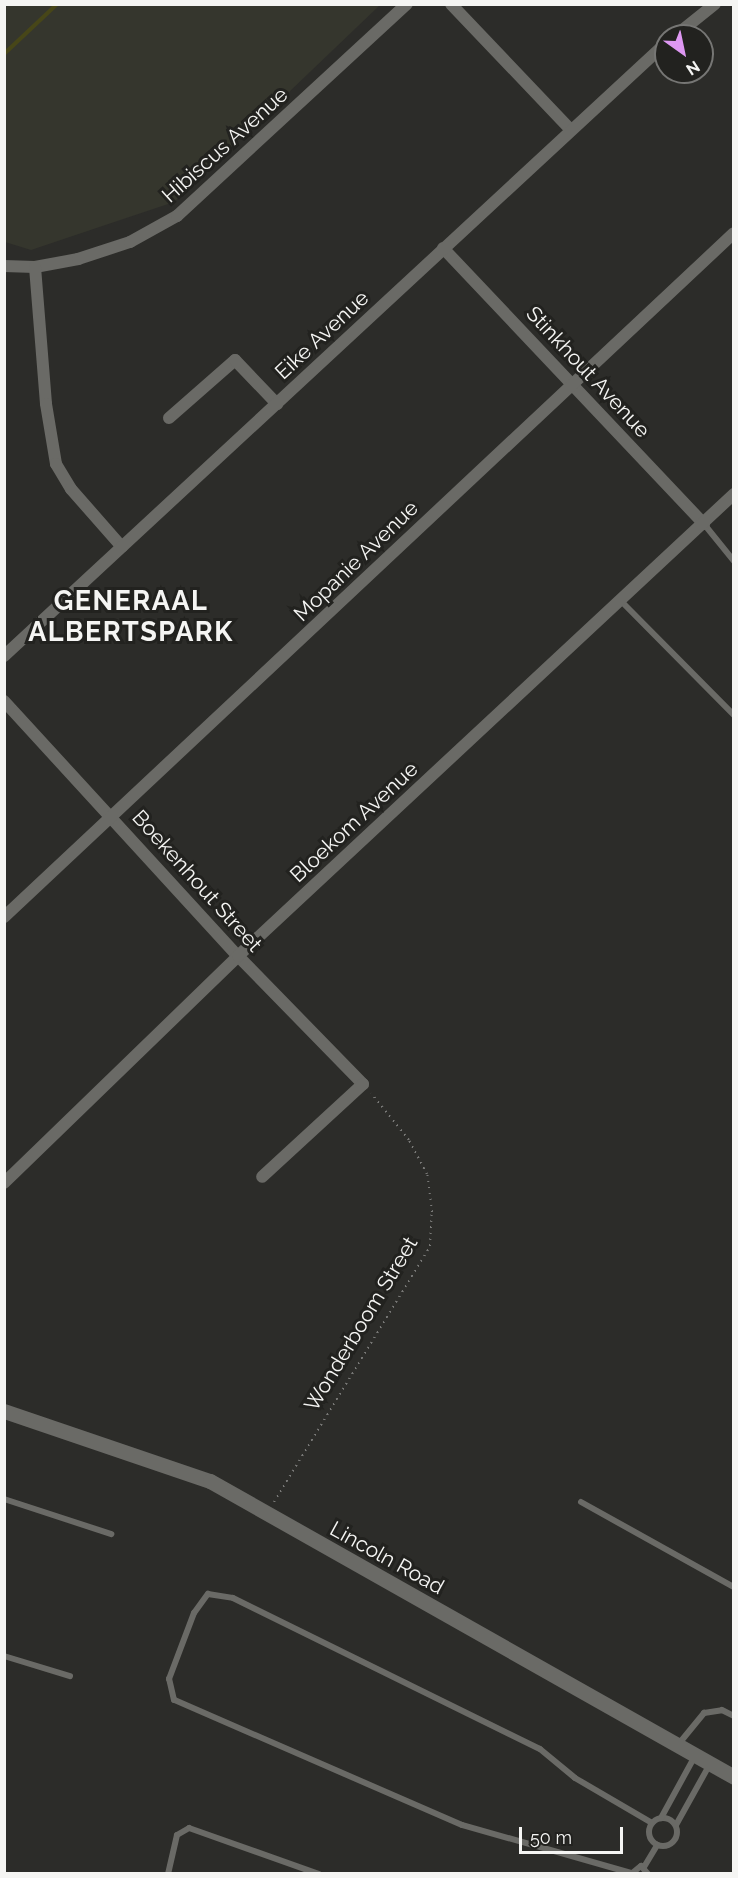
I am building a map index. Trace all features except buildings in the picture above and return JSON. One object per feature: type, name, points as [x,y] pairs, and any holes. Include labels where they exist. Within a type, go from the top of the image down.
[{"type":"street","name":"Hibiscus Avenue","points":[[4,266],[34,267],[78,259],[130,242],[177,216],[407,4]]},
{"type":"street","points":[[451,4],[570,129]]},
{"type":"street","points":[[690,24],[715,4]]},
{"type":"street","name":"Eike Avenue","points":[[4,656],[570,129],[654,54]]},
{"type":"street","name":"Mopanie Avenue","points":[[4,917],[114,818],[734,233]]},
{"type":"street","name":"Stinkhout Avenue","points":[[443,248],[704,524]]},
{"type":"street","points":[[34,267],[46,404],[56,464],[71,489],[122,547]]},
{"type":"street","points":[[169,418],[235,360],[277,404]]},
{"type":"street","name":"Bloekom Avenue","points":[[4,1183],[238,956],[734,494]]},
{"type":"street","name":"Boekenhout Street","points":[[4,702],[114,818],[238,956],[363,1084]]},
{"type":"street","points":[[262,1177],[363,1084]]},
{"type":"street","name":"Lincoln Road","points":[[4,1411],[210,1481],[266,1515],[734,1777]]},
{"type":"lane","points":[[704,524],[734,561]]},
{"type":"lane","points":[[621,601],[734,715]]},
{"type":"lane","points":[[4,1499],[111,1534]]},
{"type":"lane","points":[[581,1502],[734,1587]]},
{"type":"lane","points":[[652,1823],[575,1778],[540,1749],[233,1598],[208,1594],[194,1613],[169,1679],[174,1700],[462,1825],[631,1873],[634,1867],[646,1870],[657,1845]]},
{"type":"lane","points":[[4,1656],[70,1676]]},
{"type":"lane","points":[[677,1746],[704,1713],[722,1710],[734,1716]]},
{"type":"lane","points":[[657,1845],[649,1833],[652,1823],[661,1818],[695,1756]]},
{"type":"lane","points":[[657,1845],[672,1844],[677,1835],[676,1825],[710,1764]]},
{"type":"lane","points":[[661,1818],[676,1825]]},
{"type":"lane","points":[[168,1874],[177,1835],[189,1828],[319,1874]]},
{"type":"path","name":"Wonderboom Street","points":[[266,1515],[430,1246],[432,1212],[427,1174],[409,1140],[363,1084]]},
{"type":"shaded area","points":[[4,5],[380,5],[174,202],[31,250],[5,242]]},
{"type":"waterway","points":[[4,54],[57,4]]},
{"type":"district","name":"GENERAAL ALBERTSPARK","points":[[131,616]]}]
